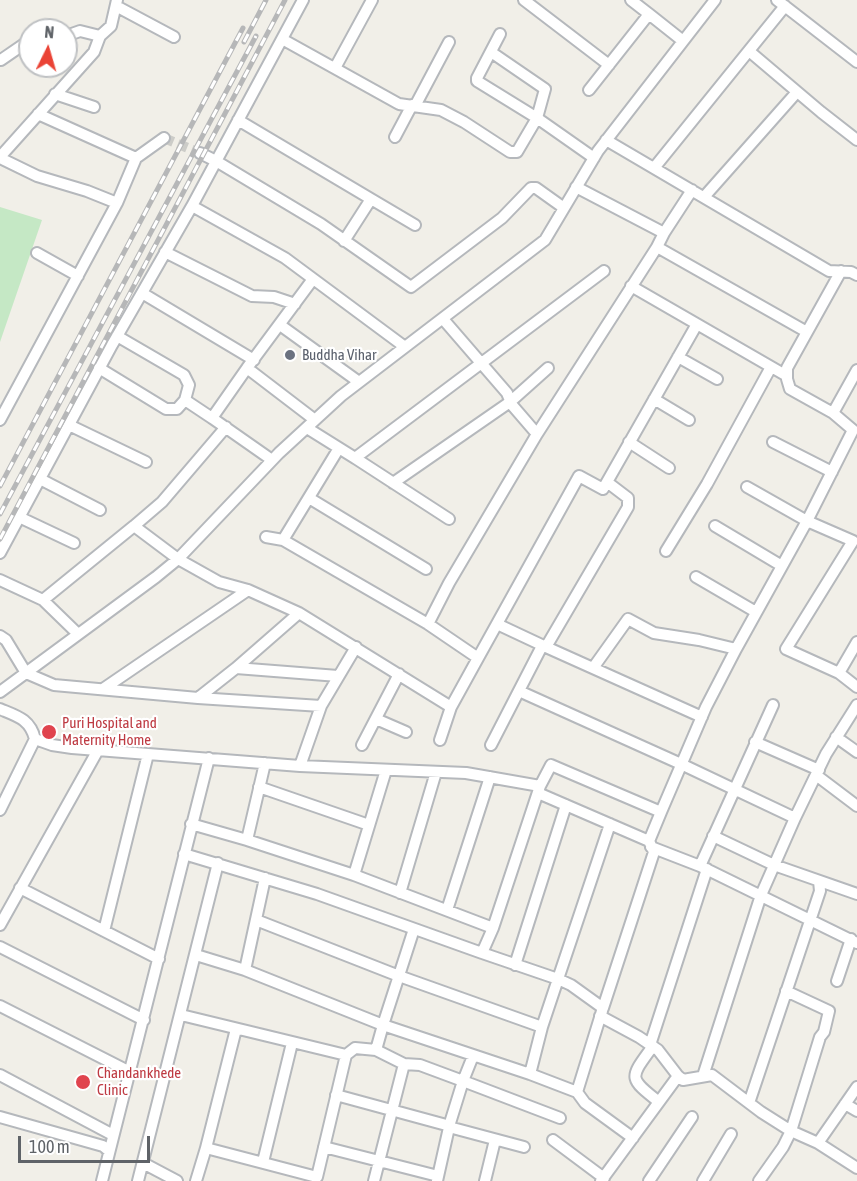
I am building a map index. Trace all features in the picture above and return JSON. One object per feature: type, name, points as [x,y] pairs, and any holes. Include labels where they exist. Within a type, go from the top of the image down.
[{"type":"street","points":[[0,553],[303,0]]},
{"type":"street","points":[[335,68],[372,0]]},
{"type":"street","points":[[524,0],[609,65]]},
{"type":"street","points":[[631,0],[683,41]]},
{"type":"street","points":[[0,692],[178,559],[272,460],[359,382],[545,240],[606,140],[715,0]]},
{"type":"street","points":[[117,203],[38,176],[0,158],[94,52],[100,36],[111,26],[116,3],[174,37]]},
{"type":"street","points":[[654,168],[749,51],[781,3],[857,62]]},
{"type":"street","points":[[589,90],[649,14]]},
{"type":"street","points":[[78,32],[100,36]]},
{"type":"street","points":[[500,34],[477,81],[537,118],[594,158]]},
{"type":"street","points":[[282,39],[399,104],[441,110],[514,153],[517,152],[537,118],[545,89],[491,52]]},
{"type":"street","points":[[395,137],[449,42]]},
{"type":"street","points":[[0,60],[18,48]]},
{"type":"street","points":[[749,51],[857,140]]},
{"type":"street","points":[[704,197],[797,92]]},
{"type":"street","points":[[55,94],[94,107]]},
{"type":"street","points":[[38,114],[136,158]]},
{"type":"street","points":[[238,120],[415,225]]},
{"type":"street","points":[[0,420],[117,203],[136,158],[164,138]]},
{"type":"street","points":[[606,140],[829,271],[851,272],[857,275]]},
{"type":"street","points":[[200,153],[216,160],[321,224],[411,287],[502,218],[531,188],[536,188],[564,208]]},
{"type":"street","points":[[576,187],[664,233]]},
{"type":"street","points":[[428,624],[449,583],[537,434],[692,190]]},
{"type":"street","points":[[344,241],[371,199]]},
{"type":"street","points":[[192,206],[285,258],[405,347]]},
{"type":"street","points":[[657,247],[807,332]]},
{"type":"street","points":[[165,252],[252,296],[274,297],[295,304]]},
{"type":"street","points":[[37,253],[78,276]]},
{"type":"street","points":[[355,458],[604,271]]},
{"type":"street","points":[[577,1092],[654,852],[650,844],[681,764],[736,649],[807,521],[853,430],[833,413],[790,389],[787,376],[787,368],[841,272]]},
{"type":"street","points":[[212,418],[313,279]]},
{"type":"street","points":[[631,286],[787,376]]},
{"type":"street","points":[[142,292],[250,364],[339,448],[449,519]]},
{"type":"street","points":[[442,319],[507,393],[510,402],[537,434]]},
{"type":"street","points":[[441,740],[451,707],[579,476],[603,489],[697,324]]},
{"type":"street","points":[[280,325],[359,382]]},
{"type":"street","points":[[99,369],[166,409],[177,409],[185,400],[189,385],[184,375],[117,336]]},
{"type":"street","points":[[678,357],[717,379]]},
{"type":"street","points":[[666,551],[707,484],[771,367]]},
{"type":"street","points":[[393,483],[510,402],[548,368]]},
{"type":"street","points":[[833,413],[857,370]]},
{"type":"street","points":[[654,399],[688,420]]},
{"type":"street","points":[[185,400],[272,460]]},
{"type":"street","points":[[69,425],[146,462]]},
{"type":"street","points":[[44,600],[162,502],[226,427]]},
{"type":"street","points":[[629,442],[669,468]]},
{"type":"street","points":[[773,442],[832,472]]},
{"type":"street","points":[[283,540],[339,448]]},
{"type":"street","points":[[40,479],[100,510]]},
{"type":"street","points":[[491,745],[544,646],[628,507],[628,498],[607,482]]},
{"type":"street","points":[[747,487],[807,521],[855,539],[786,649],[839,673],[857,687]]},
{"type":"street","points":[[309,498],[426,569]]},
{"type":"street","points":[[19,517],[74,543]]},
{"type":"street","points":[[134,526],[178,559],[219,582],[248,590],[299,613],[451,707]]},
{"type":"street","points":[[715,526],[782,566]]},
{"type":"street","points":[[266,537],[283,540],[428,624],[478,658]]},
{"type":"street","points":[[696,577],[756,612]]},
{"type":"street","points":[[0,580],[44,600],[78,634]]},
{"type":"street","points":[[103,689],[248,590]]},
{"type":"street","points":[[198,698],[299,613]]},
{"type":"street","points":[[593,668],[628,619],[654,633],[736,649]]},
{"type":"street","points":[[497,624],[702,717]]},
{"type":"street","points":[[0,636],[6,640],[26,673],[54,685],[321,706]]},
{"type":"street","points":[[839,673],[857,642]]},
{"type":"street","points":[[300,766],[321,706],[356,647]]},
{"type":"street","points":[[236,668],[338,676]]},
{"type":"street","points":[[362,745],[399,674]]},
{"type":"street","points":[[519,691],[795,818]]},
{"type":"street","points":[[659,1102],[635,1082],[636,1070],[652,1046],[713,836],[773,705]]},
{"type":"street","points":[[703,1077],[761,895],[817,773],[836,737],[857,705]]},
{"type":"street","points":[[0,709],[20,718],[32,727],[35,739],[0,810]]},
{"type":"street","points":[[376,719],[406,732]]},
{"type":"street","points":[[836,737],[857,752]]},
{"type":"street","points":[[35,739],[52,745],[98,750],[300,766],[466,773],[539,789],[566,805],[761,895],[854,941],[837,981]]},
{"type":"street","points":[[756,742],[817,773],[857,806]]},
{"type":"street","points":[[0,925],[98,750]]},
{"type":"street","points":[[104,931],[148,754]]},
{"type":"street","points":[[102,1181],[209,758]]},
{"type":"street","points":[[247,840],[265,763]]},
{"type":"street","points":[[482,953],[493,928],[539,789],[552,765],[661,812]]},
{"type":"street","points":[[354,875],[386,770]]},
{"type":"street","points":[[400,893],[436,772]]},
{"type":"street","points":[[447,910],[490,777]]},
{"type":"street","points":[[259,787],[369,825]]},
{"type":"street","points":[[515,965],[566,805]]},
{"type":"street","points":[[191,824],[354,875],[493,928]]},
{"type":"street","points":[[530,1074],[542,1027],[610,824]]},
{"type":"street","points":[[713,836],[774,865],[857,894]]},
{"type":"street","points":[[184,854],[317,894],[571,985],[602,1012],[658,1050],[683,1080],[712,1075],[791,1131],[818,1143],[857,1168]]},
{"type":"street","points":[[138,1181],[218,863]]},
{"type":"street","points":[[245,970],[266,878]]},
{"type":"street","points":[[749,1103],[820,891],[819,881]]},
{"type":"street","points":[[20,888],[159,959]]},
{"type":"street","points":[[256,920],[399,976],[542,1027]]},
{"type":"street","points":[[376,1050],[414,929]]},
{"type":"street","points":[[0,947],[144,1020]]},
{"type":"street","points":[[195,955],[245,970],[383,1025],[577,1092],[585,1103],[633,1138]]},
{"type":"street","points":[[759,1181],[783,1147],[791,1131],[829,1011],[786,991]]},
{"type":"street","points":[[0,1006],[130,1072]]},
{"type":"street","points":[[181,1015],[346,1055]]},
{"type":"street","points":[[196,1181],[236,1029]]},
{"type":"street","points":[[263,1162],[292,1043]]},
{"type":"street","points":[[206,1148],[263,1162],[316,1179],[346,1055],[355,1048],[376,1050],[404,1064],[420,1065],[560,1118]]},
{"type":"street","points":[[324,1147],[380,1160],[437,1178],[449,1126],[463,1081],[474,1056]]},
{"type":"street","points":[[374,1181],[404,1064]]},
{"type":"street","points":[[0,1075],[113,1135]]},
{"type":"street","points":[[553,1140],[602,1179],[678,1076]]},
{"type":"street","points":[[818,1143],[857,1087]]},
{"type":"street","points":[[336,1095],[524,1147]]},
{"type":"street","points":[[845,1104],[857,1111]]},
{"type":"street","points":[[0,1117],[103,1146],[109,1151]]},
{"type":"street","points":[[649,1181],[692,1117]]},
{"type":"street","points":[[703,1181],[731,1134]]},
{"type":"street","points":[[485,1181],[495,1140]]},
{"type":"street","points":[[143,1163],[177,1181]]},
{"type":"green space","points":[[0,207],[42,220],[0,342]]},
{"type":"tunnel","points":[[164,138],[200,153]]},
{"type":"railway","points":[[244,42],[266,0]]},
{"type":"railway","points":[[0,539],[285,0]]},
{"type":"railway","points":[[0,486],[243,28]]},
{"type":"railway","points":[[0,514],[256,36]]},
{"type":"place","name":"Buddha Vihar","points":[[290,355]]},
{"type":"place","name":"Puri Hospital and Maternity Home","points":[[49,732]]},
{"type":"place","name":"Chandankhede Clinic","points":[[83,1082]]}]
